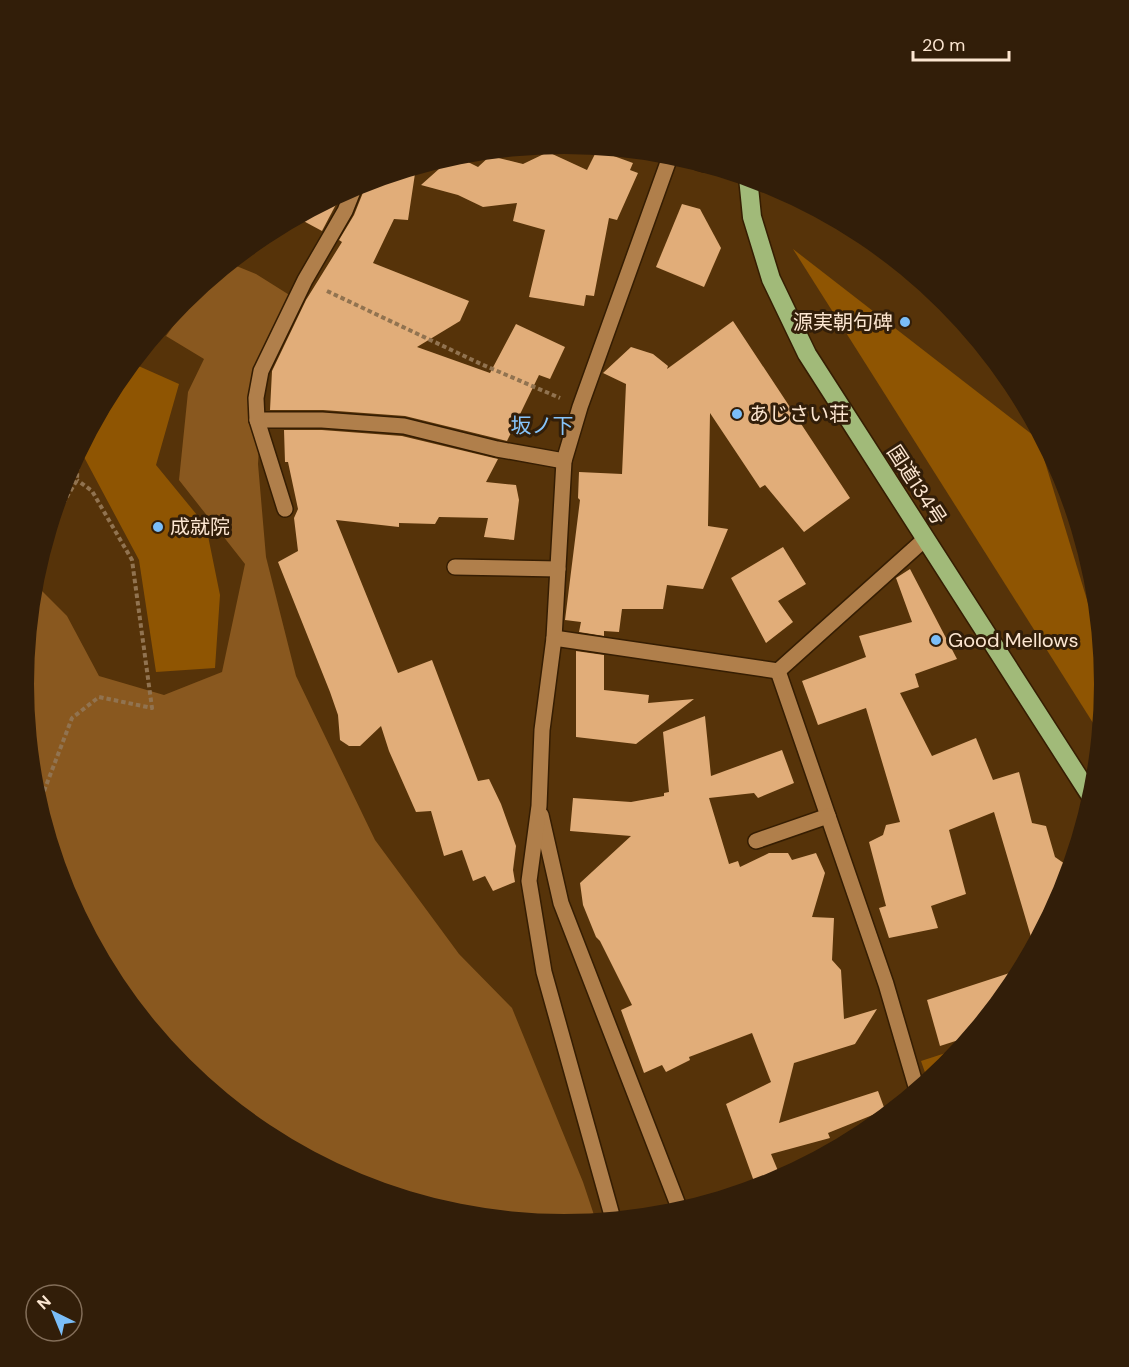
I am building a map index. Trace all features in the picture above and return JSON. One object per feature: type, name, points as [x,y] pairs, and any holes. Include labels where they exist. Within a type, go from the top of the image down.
[{"type":"highway","name":"国道134号","points":[[749,187],[752,217],[771,279],[807,354],[1084,786]]},
{"type":"street","points":[[611,1211],[544,972],[529,881],[539,806],[542,730],[554,638],[564,461],[580,407],[667,164]]},
{"type":"street","points":[[285,509],[257,420],[256,398],[261,371],[305,280],[350,199]]},
{"type":"street","points":[[257,420],[322,420],[404,426],[497,449],[564,461]]},
{"type":"street","points":[[778,671],[925,539]]},
{"type":"street","points":[[454,567],[558,569]]},
{"type":"street","points":[[554,638],[778,671]]},
{"type":"street","points":[[778,671],[885,984],[914,1082]]},
{"type":"street","points":[[539,806],[561,903],[677,1201]]},
{"type":"street","points":[[756,841],[828,816]]},
{"type":"path","points":[[305,280],[481,364],[580,407]]},
{"type":"path","points":[[73,487],[77,476]]},
{"type":"path","points":[[45,788],[72,718],[99,697],[152,708],[132,560],[92,491],[77,480]]},
{"type":"shaded area","points":[[793,249],[1031,434],[1043,457],[1088,604],[1093,649],[1093,722]]},
{"type":"shaded area","points":[[238,267],[256,274],[291,296],[262,396],[258,464],[266,557],[296,676],[375,840],[459,954],[512,1008],[593,1212],[564,1214],[495,1209],[427,1195],[362,1173],[299,1142],[242,1104],[215,1082],[166,1033],[124,978],[89,918],[63,854],[53,821],[39,753],[34,684],[43,592],[67,616],[99,676],[164,695],[222,672],[245,564],[179,480],[188,392],[204,359],[166,336],[190,309]]},
{"type":"shaded area","points":[[140,367],[179,384],[156,465],[206,526],[220,595],[215,668],[156,672],[139,560],[85,459],[106,418]]},
{"type":"shaded area","points":[[943,1054],[925,1072],[921,1061]]},
{"type":"building","points":[[553,154],[587,170],[595,155],[599,155],[615,156],[633,163],[630,170],[638,173],[617,220],[609,218],[594,296],[586,295],[584,306],[529,297],[545,230],[513,221],[517,203],[483,207],[458,195],[421,185],[439,169],[469,163],[478,167],[486,160],[495,158],[523,164],[543,155]]},
{"type":"building","points":[[415,176],[408,220],[394,219],[373,263],[469,301],[460,321],[417,347],[490,373],[516,324],[565,347],[550,379],[539,375],[507,441],[405,416],[323,410],[270,410],[272,371],[306,300],[342,242],[339,240],[354,215],[362,194]]},
{"type":"building","points":[[682,204],[700,209],[721,248],[704,287],[656,267]]},
{"type":"building","points":[[335,206],[322,231],[305,222]]},
{"type":"building","points":[[733,321],[850,498],[804,532],[765,485],[760,488],[710,413],[708,526],[728,529],[703,589],[667,585],[663,609],[622,609],[619,632],[604,631],[604,636],[579,632],[581,622],[565,620],[580,500],[578,498],[579,472],[622,474],[626,384],[603,373],[631,347],[653,354],[668,366],[667,369]]},
{"type":"building","points":[[284,430],[322,430],[402,436],[498,459],[486,482],[516,485],[519,500],[514,540],[484,537],[488,518],[439,517],[435,524],[399,523],[399,527],[336,520],[398,673],[432,660],[478,781],[489,779],[501,804],[516,846],[513,870],[515,882],[493,891],[485,876],[473,881],[462,850],[444,856],[431,811],[416,812],[389,751],[381,726],[360,746],[349,746],[340,740],[338,715],[330,692],[278,562],[298,551],[294,518],[298,509],[288,462],[285,462]]},
{"type":"building","points":[[783,547],[806,584],[778,601],[793,622],[766,643],[731,578]]},
{"type":"building","points":[[910,569],[957,659],[915,674],[919,687],[900,693],[932,756],[976,738],[993,780],[1019,772],[1032,823],[1046,826],[1055,857],[1063,862],[1031,935],[994,812],[949,830],[966,894],[931,906],[938,928],[889,938],[879,908],[886,906],[869,842],[883,835],[886,825],[900,822],[866,708],[818,725],[802,681],[866,657],[859,636],[912,622],[896,578]]},
{"type":"building","points":[[576,651],[604,655],[604,690],[649,695],[648,703],[694,699],[636,744],[576,737]]},
{"type":"building","points":[[705,716],[711,776],[782,750],[794,783],[758,798],[754,793],[709,798],[729,864],[738,861],[740,867],[769,853],[788,853],[792,860],[816,853],[825,873],[812,917],[834,918],[832,960],[841,970],[844,1019],[877,1009],[855,1044],[794,1063],[779,1123],[878,1091],[884,1106],[870,1116],[828,1133],[830,1138],[771,1154],[777,1169],[753,1178],[726,1104],[771,1082],[752,1033],[689,1057],[690,1060],[666,1072],[662,1065],[644,1073],[621,1010],[632,1005],[596,937],[583,905],[580,883],[631,836],[570,831],[573,798],[631,802],[664,796],[664,793],[669,792],[663,732]]},
{"type":"building","points":[[1008,974],[985,1006],[955,1041],[940,1046],[927,1000]]},
{"type":"place","name":"源実朝句碑","points":[[905,322]]},
{"type":"place","name":"あじさい荘","points":[[737,414]]},
{"type":"place","name":"成就院","points":[[158,527]]},
{"type":"place","name":"Good Mellows","points":[[936,640]]},
{"type":"district","name":"坂ノ下","points":[[542,426]]}]
